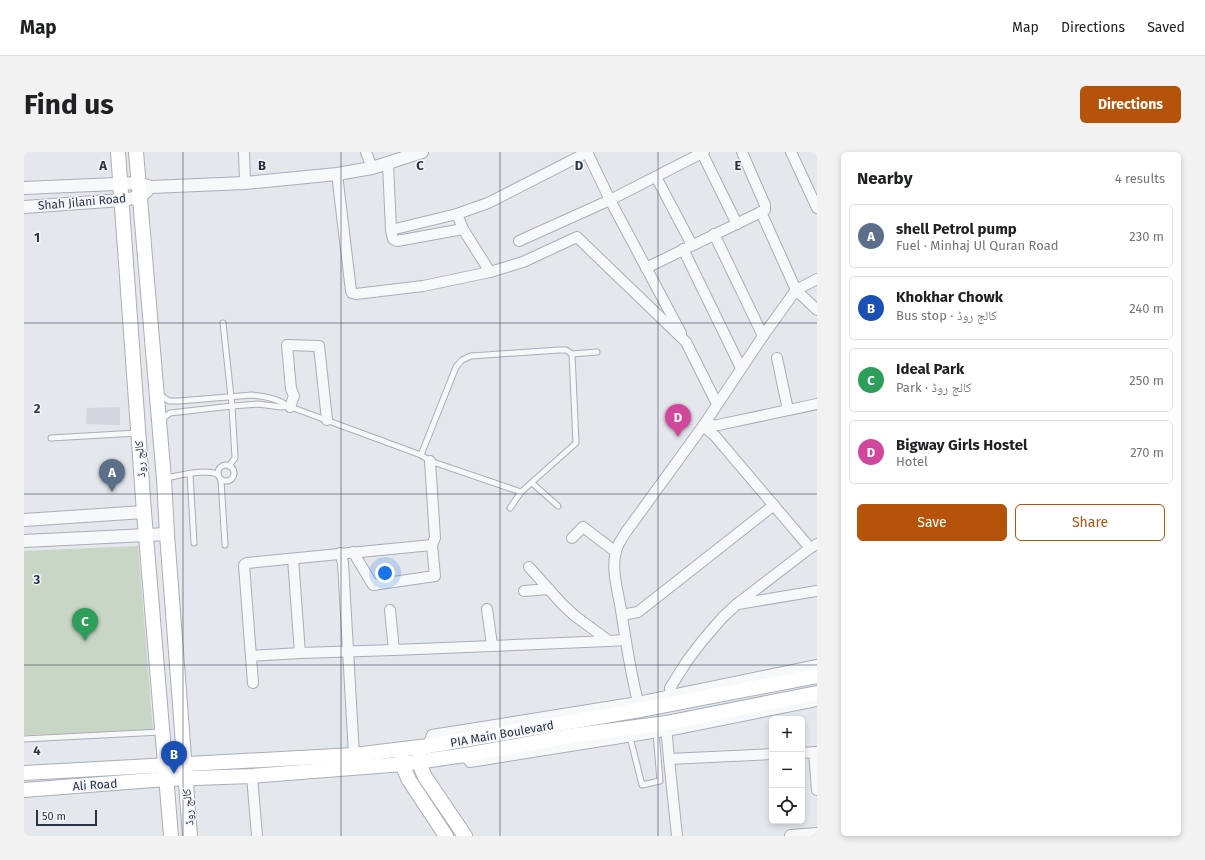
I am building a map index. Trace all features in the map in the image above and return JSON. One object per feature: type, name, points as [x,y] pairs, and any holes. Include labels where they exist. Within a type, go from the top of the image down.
[{"type":"main road","name":"کالج روڈ","points":[[118,152],[144,512],[171,836]]},
{"type":"main road","name":"کالج روڈ","points":[[136,152],[145,185],[140,197],[164,479],[190,836]]},
{"type":"main road","name":"PIA Main Boulevard","points":[[185,772],[423,747],[670,699],[817,676]]},
{"type":"main road","name":"PIA Main Boulevard","points":[[185,772],[252,776],[420,762],[576,735],[666,727],[817,693]]},
{"type":"main road","points":[[423,747],[420,762],[425,777],[465,836]]},
{"type":"main road","points":[[401,750],[403,764],[409,780],[446,836]]},
{"type":"main road","points":[[166,773],[185,772]]},
{"type":"main road","name":"Ali Road","points":[[24,773],[166,773]]},
{"type":"main road","name":"Ali Road","points":[[24,790],[166,773]]},
{"type":"street","points":[[244,152],[244,183]]},
{"type":"street","points":[[366,152],[372,168]]},
{"type":"street","name":"Shah Jilani Road","points":[[24,188],[120,184],[145,185],[244,183],[337,174],[372,168],[422,152]]},
{"type":"street","points":[[391,230],[457,214],[488,203],[587,152],[610,200],[686,342],[717,404]]},
{"type":"street","points":[[646,268],[765,210],[765,205],[742,152]]},
{"type":"street","points":[[791,152],[817,208]]},
{"type":"street","points":[[541,231],[610,200],[703,153],[737,224]]},
{"type":"street","points":[[388,164],[392,239],[398,242],[463,229]]},
{"type":"street","points":[[337,174],[352,293],[356,294],[422,286],[490,272],[523,262],[577,237],[686,342]]},
{"type":"street","points":[[656,177],[741,368]]},
{"type":"street","name":"Shah Jilani Road","points":[[24,207],[122,200],[140,197]]},
{"type":"street","points":[[761,212],[796,290],[817,310]]},
{"type":"street","points":[[457,214],[463,229],[490,272]]},
{"type":"street","points":[[714,234],[763,336]]},
{"type":"street","points":[[639,706],[624,640],[615,567],[616,552],[619,543],[703,426],[741,368],[796,290],[817,279]]},
{"type":"street","points":[[289,407],[294,396],[291,389],[287,345],[319,346],[327,420]]},
{"type":"street","points":[[777,358],[788,410]]},
{"type":"street","points":[[703,426],[718,425],[817,404]]},
{"type":"street","points":[[703,426],[715,436],[774,505],[814,546],[737,604],[723,617],[687,661],[670,688],[670,699],[817,665]]},
{"type":"street","points":[[353,552],[373,584],[435,576],[432,545],[434,538],[430,461]]},
{"type":"street","points":[[622,615],[638,612],[774,505]]},
{"type":"street","points":[[144,512],[26,520],[26,541],[167,534]]},
{"type":"street","points":[[87,516],[87,538]]},
{"type":"street","points":[[572,538],[583,527],[616,552]]},
{"type":"street","points":[[253,683],[244,565],[247,563],[340,553],[432,545]]},
{"type":"street","points":[[340,553],[343,563],[354,755]]},
{"type":"street","points":[[293,559],[300,653]]},
{"type":"street","points":[[529,567],[562,604],[575,616],[608,641]]},
{"type":"street","points":[[524,591],[549,589]]},
{"type":"street","points":[[737,604],[817,591]]},
{"type":"street","points":[[487,609],[492,645]]},
{"type":"street","points":[[390,610],[394,650]]},
{"type":"street","points":[[251,656],[624,640]]},
{"type":"street","points":[[465,755],[470,762],[656,733],[666,727],[817,701]]},
{"type":"street","points":[[666,727],[677,836]]},
{"type":"street","points":[[805,753],[816,752],[817,790]]},
{"type":"street","points":[[670,759],[769,754]]},
{"type":"street","points":[[252,776],[257,836]]},
{"type":"street","points":[[791,836],[817,834]]},
{"type":"lane","points":[[223,323],[232,406],[235,458],[229,466],[224,466],[219,469],[218,474],[221,480],[225,545]]},
{"type":"lane","points":[[421,455],[456,367],[462,360],[471,356],[560,350],[566,350],[572,354],[597,352]]},
{"type":"lane","points":[[510,508],[521,492],[576,443],[572,354]]},
{"type":"lane","points":[[156,392],[169,401],[179,402],[252,395],[264,396],[289,407],[421,455],[430,461],[521,492]]},
{"type":"lane","points":[[159,423],[166,415],[170,413],[258,404],[289,407]]},
{"type":"lane","points":[[51,438],[138,433]]},
{"type":"lane","points":[[221,480],[226,481],[231,479],[234,474],[233,469],[229,466]]},
{"type":"lane","points":[[164,479],[211,472],[218,474]]},
{"type":"lane","points":[[190,474],[194,543]]},
{"type":"lane","points":[[532,483],[558,506]]},
{"type":"lane","points":[[24,740],[162,732]]},
{"type":"lane","points":[[630,737],[642,785],[660,781],[656,733]]},
{"type":"shaded area","points":[[120,407],[120,425],[86,424],[87,408]]},
{"type":"green space","points":[[138,546],[153,731],[24,735],[24,551]]},
{"type":"place","name":"Bigway Girls Hostel","points":[[678,437]]},
{"type":"place","name":"shell Petrol pump","points":[[112,492]]},
{"type":"place","name":"Ideal Park","points":[[85,641]]},
{"type":"place","name":"Khokhar Chowk","points":[[174,774]]}]
